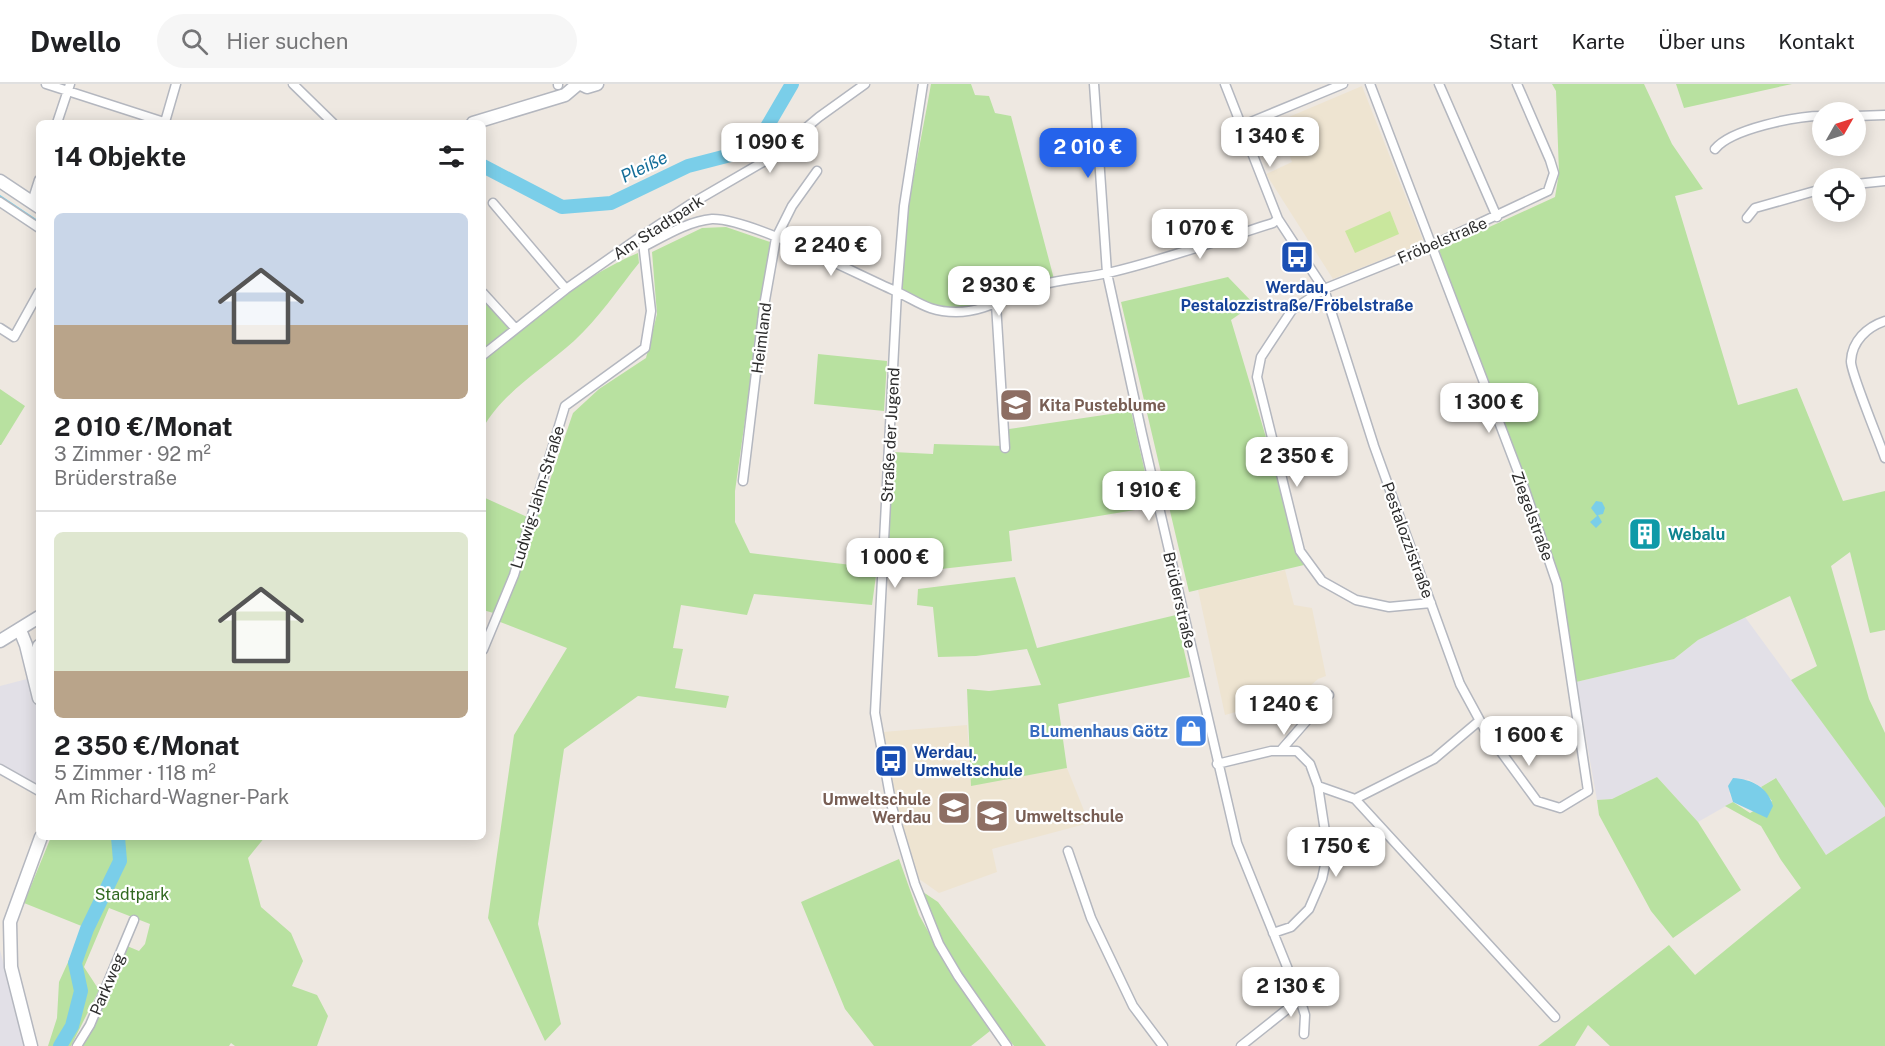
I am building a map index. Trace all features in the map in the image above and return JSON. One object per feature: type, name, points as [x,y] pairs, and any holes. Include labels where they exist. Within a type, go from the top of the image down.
[{"type":"main road","points":[[483,120],[565,95],[580,84],[587,87],[597,84]]},
{"type":"main road","points":[[0,181],[35,205]]},
{"type":"main road","points":[[2,636],[20,630],[36,619]]},
{"type":"main road","points":[[20,630],[26,645],[36,688]]},
{"type":"main road","points":[[34,682],[36,667]]},
{"type":"main road","points":[[31,1046],[11,967],[5,922],[40,840]]},
{"type":"street","points":[[46,84],[68,88],[160,120]]},
{"type":"street","points":[[167,120],[176,84]]},
{"type":"street","points":[[293,84],[330,120]]},
{"type":"street","name":"Am Stadtpark","points":[[486,352],[566,289],[689,205],[770,158],[819,117],[865,84]]},
{"type":"street","name":"Straße der Jugend","points":[[923,84],[904,206],[897,292],[875,713],[892,807],[915,884],[935,934],[958,976],[1007,1046]]},
{"type":"street","name":"Brüderstraße","points":[[1095,84],[1107,273],[1217,764],[1237,843],[1300,999],[1305,1015],[1304,1034]]},
{"type":"street","name":"Pestalozzistraße","points":[[1225,84],[1278,219],[1324,289],[1374,446],[1461,684],[1479,721],[1537,801],[1560,808],[1588,791]]},
{"type":"street","points":[[1241,126],[1343,84]]},
{"type":"street","name":"Ziegelstraße","points":[[1370,84],[1524,490],[1557,584],[1588,791]]},
{"type":"street","points":[[1439,84],[1497,217]]},
{"type":"street","name":"Fröbelstraße","points":[[1431,603],[1389,607],[1356,600],[1322,581],[1300,551],[1257,377],[1261,357],[1274,334],[1292,310],[1306,300],[1324,289],[1536,200],[1548,191],[1553,181],[1550,160],[1517,84]]},
{"type":"street","points":[[58,120],[68,88]]},
{"type":"street","points":[[1866,116],[1885,115]]},
{"type":"street","points":[[1714,150],[1722,141],[1762,126],[1812,118]]},
{"type":"street","name":"Heimland","points":[[743,480],[776,238],[792,206],[817,171]]},
{"type":"street","points":[[1866,183],[1885,182]]},
{"type":"street","points":[[1747,218],[1755,208],[1812,192]]},
{"type":"street","points":[[0,202],[36,226]]},
{"type":"street","points":[[493,203],[566,289]]},
{"type":"street","points":[[645,246],[693,223],[714,219],[736,223],[776,238],[897,292],[920,306],[937,311],[974,311],[1038,285],[1107,273],[1273,223],[1278,219]]},
{"type":"street","name":"Ludwig-Jahn-Straße","points":[[486,643],[514,575],[565,406],[645,348],[651,311],[645,246],[640,237]]},
{"type":"street","points":[[486,295],[514,328]]},
{"type":"street","points":[[0,328],[14,337],[36,297]]},
{"type":"street","points":[[996,304],[1005,448]]},
{"type":"street","points":[[1885,321],[1875,324],[1859,337],[1850,362],[1885,458]]},
{"type":"street","points":[[1282,749],[1329,695]]},
{"type":"street","points":[[1355,799],[1434,759],[1479,721]]},
{"type":"street","points":[[1217,764],[1282,749],[1296,751],[1310,764],[1318,786],[1328,851],[1322,879],[1309,909],[1291,927],[1273,933]]},
{"type":"street","points":[[0,769],[36,789]]},
{"type":"street","points":[[1318,786],[1355,799],[1555,1017]]},
{"type":"street","points":[[1068,851],[1091,918],[1133,1006],[1163,1046]]},
{"type":"street","name":"Parkweg","points":[[77,1046],[90,1025],[134,920]]},
{"type":"street","points":[[1241,1046],[1300,999]]},
{"type":"shaded area","points":[[1362,86],[1424,243],[1333,279],[1266,174],[1292,162],[1277,122]]},
{"type":"shaded area","points":[[1285,570],[1294,605],[1312,608],[1326,676],[1318,679],[1309,687],[1309,691],[1303,692],[1304,699],[1263,709],[1261,705],[1225,715],[1198,590]]},
{"type":"shaded area","points":[[1745,617],[1885,808],[1885,816],[1826,855],[1775,778],[1761,787],[1748,779],[1729,793],[1733,802],[1698,822],[1657,777],[1612,799],[1597,800],[1576,682],[1674,659],[1698,640]]},
{"type":"shaded area","points":[[27,679],[36,705],[36,783],[0,764],[0,686]]},
{"type":"shaded area","name":"Umweltschule","points":[[967,725],[972,785],[1067,768],[1089,823],[992,849],[997,872],[939,893],[915,876],[897,809],[883,732]]},
{"type":"shaded area","points":[[0,950],[25,1046],[0,1046]]},
{"type":"green space","points":[[931,84],[971,84],[975,95],[989,96],[995,113],[1011,116],[1054,279],[996,304],[937,311],[897,292],[907,214]]},
{"type":"green space","points":[[1552,84],[1644,84],[1672,144],[1703,189],[1675,196],[1738,405],[1797,388],[1843,501],[1885,491],[1885,630],[1870,633],[1850,552],[1831,566],[1869,699],[1885,733],[1885,808],[1791,680],[1817,666],[1790,596],[1698,640],[1674,659],[1576,682],[1561,582],[1439,250],[1555,197],[1559,173],[1556,91]]},
{"type":"green space","points":[[1676,84],[1792,84],[1684,108]]},
{"type":"green space","points":[[1390,211],[1399,234],[1355,253],[1345,231]]},
{"type":"green space","points":[[726,227],[770,242],[735,491],[735,522],[750,553],[877,568],[872,605],[754,594],[747,615],[681,605],[673,648],[683,649],[675,688],[729,696],[726,708],[638,696],[564,749],[538,924],[561,1024],[545,1041],[488,918],[514,735],[567,648],[495,620],[497,614],[486,611],[486,498],[536,521],[573,413],[599,389],[646,358],[657,314],[652,252],[702,228]]},
{"type":"green space","points":[[638,253],[639,263],[592,323],[501,403],[486,423],[486,358],[556,301],[617,263]]},
{"type":"green space","points":[[1228,277],[1254,304],[1231,320],[1304,565],[1189,592],[1121,302]]},
{"type":"green space","points":[[486,296],[515,328],[486,352]]},
{"type":"green space","points":[[818,354],[887,361],[884,411],[814,404]]},
{"type":"green space","points":[[0,389],[25,406],[1,445],[0,445]]},
{"type":"green space","points":[[1131,411],[1153,507],[1009,531],[1012,561],[941,569],[887,570],[893,452],[933,454],[934,444],[1005,446],[1009,429]]},
{"type":"green space","points":[[1015,577],[1037,648],[1176,615],[1190,677],[1058,704],[1067,768],[971,786],[967,689],[989,691],[1041,685],[1027,649],[976,656],[938,657],[933,607],[917,605],[918,589]]},
{"type":"green space","points":[[1657,777],[1698,822],[1741,890],[1673,938],[1651,911],[1599,815],[1597,800],[1612,799]]},
{"type":"green space","points":[[1776,778],[1826,855],[1885,816],[1885,1046],[1610,1046],[1588,1025],[1575,1046],[1538,1046],[1669,945],[1695,975],[1801,888],[1761,826],[1725,806],[1733,802],[1750,813],[1772,801],[1761,787]]},
{"type":"green space","name":"Stadtpark","points":[[50,840],[263,840],[248,858],[261,907],[291,933],[303,961],[292,986],[317,995],[328,1016],[317,1046],[235,1046],[231,1043],[229,1046],[82,1046],[108,994],[127,946],[139,951],[145,944],[150,924],[109,908],[84,967],[99,990],[71,1046],[48,1046],[57,1018],[59,982],[84,927],[24,903]]},
{"type":"green space","points":[[899,859],[919,915],[952,974],[990,1031],[971,1046],[874,1046],[845,1009],[801,902]]},
{"type":"green space","points":[[923,892],[938,902],[1046,1046],[1014,1046],[949,954],[929,913]]},
{"type":"water","points":[[1596,501],[1602,502],[1605,508],[1603,514],[1598,515],[1602,522],[1596,528],[1590,522],[1597,516],[1591,508]]},
{"type":"water","points":[[1733,778],[1752,782],[1763,789],[1771,799],[1773,806],[1767,818],[1733,802],[1728,786]]},
{"type":"waterway","name":"Pleiße","points":[[486,168],[562,207],[611,203],[688,166],[754,149],[792,84]]},
{"type":"waterway","points":[[0,196],[36,220]]},
{"type":"waterway","name":"Pleiße","points":[[60,1046],[72,1026],[81,991],[75,963],[87,929],[120,861],[118,840]]},
{"type":"place","name":"Werdau, Pestalozzistraße/Fröbelstraße","points":[[1297,257]]},
{"type":"place","name":"Kita Pusteblume","points":[[1016,405]]},
{"type":"place","name":"Webalu","points":[[1645,534]]},
{"type":"place","name":"BLumenhaus Götz","points":[[1191,731]]},
{"type":"place","name":"Werdau, Umweltschule","points":[[891,761]]},
{"type":"place","name":"Umweltschule Werdau","points":[[954,808]]},
{"type":"place","name":"Umweltschule","points":[[992,816]]}]
